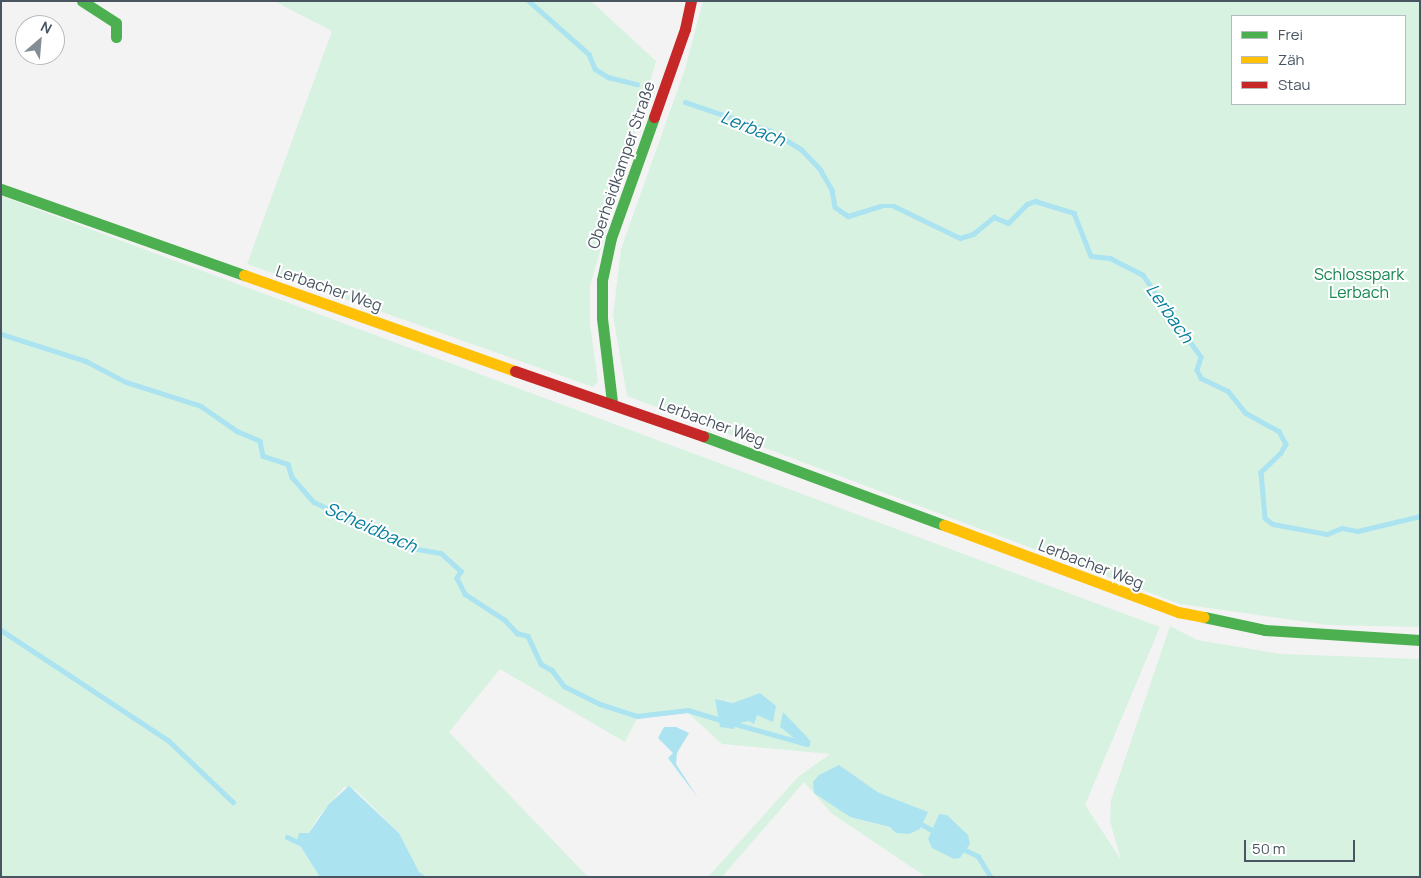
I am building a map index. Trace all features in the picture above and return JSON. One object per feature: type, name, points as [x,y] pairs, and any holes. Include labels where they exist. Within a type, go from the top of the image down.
[{"type":"street","points":[[82,1],[116,23],[116,37]]},
{"type":"street","name":"Oberheidkamper Straße","points":[[612,402],[613,385],[602,318],[602,280],[610,238],[685,28],[691,1]]},
{"type":"street","name":"Lerbacher Weg","points":[[1,189],[552,384],[612,402],[1178,612],[1265,630],[1420,640]]},
{"type":"green space","points":[[274,1],[591,1],[656,61],[590,286],[590,324],[598,382],[593,387],[247,264],[332,31]]},
{"type":"green space","name":"Schlosspark Lerbach","points":[[703,1],[1420,1],[1420,627],[1328,625],[1180,604],[627,396],[613,316],[621,249],[685,69]]},
{"type":"green space","points":[[1,196],[1160,627],[1085,805],[1121,860],[1110,821],[1111,800],[1170,626],[1197,640],[1281,654],[1420,659],[1420,877],[926,877],[831,813],[804,782],[722,877],[708,877],[798,777],[830,754],[722,744],[688,713],[637,718],[625,742],[500,669],[449,732],[588,877],[427,877],[419,873],[399,833],[356,790],[344,787],[317,819],[309,833],[297,841],[320,877],[1,877]],"holes":[[[726,700],[733,703],[773,721],[757,714],[736,724]],[[839,765],[879,794],[890,827],[850,817]],[[939,814],[970,844],[960,858],[928,839]]]},
{"type":"water","points":[[760,693],[776,706],[773,722],[757,715],[754,724],[749,721],[736,724],[734,729],[720,727],[715,699],[733,703]]},
{"type":"water","points":[[783,712],[811,742],[804,746],[780,727]]},
{"type":"water","points":[[664,727],[676,727],[689,733],[677,753],[676,764],[698,798],[668,758],[673,753],[658,738]]},
{"type":"water","points":[[839,765],[879,793],[928,812],[920,829],[909,834],[896,833],[890,827],[850,817],[814,793],[813,782],[819,775]]},
{"type":"water","points":[[349,786],[399,833],[419,872],[427,877],[320,877],[297,841],[299,833],[309,833],[329,804]]},
{"type":"water","points":[[939,814],[947,815],[968,835],[970,844],[960,858],[954,859],[932,848],[928,839]]},
{"type":"waterway","name":"Lerbach","points":[[529,1],[589,54],[595,69],[608,77],[637,84]]},
{"type":"waterway","name":"Lerbach","points":[[685,102],[771,131],[801,149],[820,169],[832,190],[835,207],[848,216],[880,206],[894,206],[960,238],[973,234],[994,217],[1008,223],[1027,204],[1035,201],[1074,213],[1091,256],[1110,258],[1143,275],[1201,357],[1197,370],[1201,378],[1228,391],[1246,413],[1279,431],[1286,444],[1281,453],[1261,472],[1265,518],[1273,524],[1327,534],[1342,528],[1358,531],[1420,516]]},
{"type":"waterway","name":"Scheidbach","points":[[1,334],[86,361],[126,382],[201,406],[237,431],[260,441],[263,456],[288,464],[292,477],[314,502],[412,548],[441,553],[461,571],[457,578],[465,594],[505,620],[517,633],[528,636],[541,664],[552,670],[564,686],[600,704],[637,716],[688,710],[724,721]]},
{"type":"waterway","points":[[1,630],[168,740],[233,802]]},
{"type":"waterway","name":"Scheidbach","points":[[732,723],[807,744]]},
{"type":"waterway","points":[[918,822],[937,833]]},
{"type":"waterway","points":[[287,837],[300,843]]},
{"type":"waterway","points":[[961,848],[978,856],[991,877]]},
{"type":"traffic: fast","points":[[82,1],[116,23],[116,37]]},
{"type":"traffic: fast","points":[[612,402],[602,318],[602,280],[611,238],[654,117]]},
{"type":"traffic: fast","points":[[1,189],[244,275]]},
{"type":"traffic: fast","points":[[703,436],[944,525]]},
{"type":"traffic: fast","points":[[1204,617],[1265,630],[1420,640]]},
{"type":"traffic: slow","points":[[244,275],[515,371]]},
{"type":"traffic: slow","points":[[944,525],[1178,612],[1204,617]]},
{"type":"traffic: jam","points":[[654,117],[685,29],[691,1]]},
{"type":"traffic: jam","points":[[515,371],[703,436]]}]
